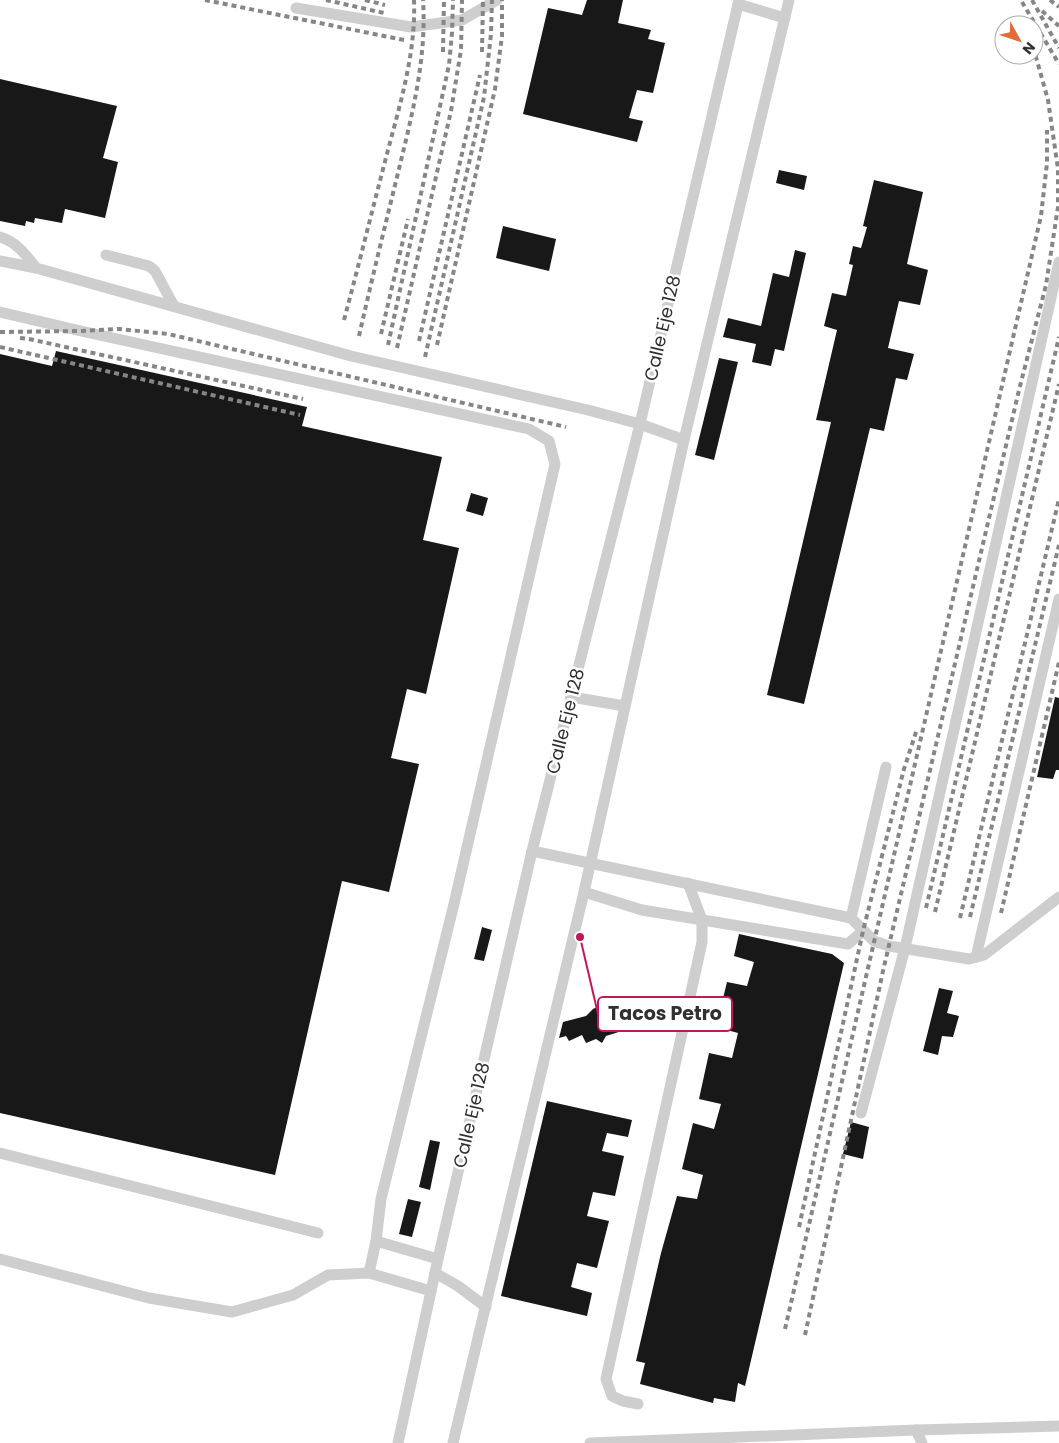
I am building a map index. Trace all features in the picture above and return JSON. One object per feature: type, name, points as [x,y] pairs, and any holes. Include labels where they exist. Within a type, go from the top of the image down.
[{"type":"street","points":[[296,8],[412,27],[462,20],[497,0]]},
{"type":"street","points":[[453,1443],[584,892],[684,440],[789,0]]},
{"type":"street","points":[[738,2],[785,18]]},
{"type":"street","name":"Calle Eje 128","points":[[398,1443],[438,1259],[532,851],[640,424],[738,2]]},
{"type":"street","points":[[0,237],[9,240],[19,247],[36,268]]},
{"type":"street","points":[[106,255],[149,266],[154,271],[174,306]]},
{"type":"street","points":[[0,261],[36,268],[351,356],[588,410],[640,424],[684,440]]},
{"type":"street","points":[[861,1113],[905,948],[1059,262]]},
{"type":"street","points":[[0,312],[529,429],[549,441],[555,464],[454,904],[381,1199],[376,1241],[368,1273]]},
{"type":"street","points":[[976,957],[1059,599]]},
{"type":"street","points":[[571,698],[625,706]]},
{"type":"street","points":[[851,918],[886,767]]},
{"type":"street","points":[[532,851],[851,918],[874,941],[969,959],[984,955],[1059,897]]},
{"type":"street","points":[[638,1404],[612,1396],[606,1379],[702,942],[702,920],[688,883]]},
{"type":"street","points":[[584,892],[642,910],[848,944],[863,931]]},
{"type":"street","points":[[0,1153],[318,1233]]},
{"type":"street","points":[[376,1241],[438,1259]]},
{"type":"street","points":[[0,1259],[149,1298],[232,1312],[293,1295],[328,1275],[368,1273],[431,1291]]},
{"type":"street","points":[[435,1273],[458,1286],[486,1307]]},
{"type":"street","points":[[590,1443],[857,1438],[916,1430],[1059,1426]]},
{"type":"street","points":[[916,1430],[922,1443]]},
{"type":"building","points":[[587,0],[623,0],[618,23],[651,30],[648,39],[665,43],[653,93],[637,90],[629,118],[643,121],[637,142],[523,114],[548,8],[582,15]]},
{"type":"building","points":[[0,79],[117,106],[103,158],[118,162],[105,218],[65,209],[62,223],[35,218],[34,223],[26,221],[25,226],[0,221]]},
{"type":"building","points":[[779,170],[807,176],[804,190],[776,183]]},
{"type":"building","points":[[874,180],[923,192],[907,264],[928,270],[920,305],[899,301],[888,348],[914,354],[907,380],[896,378],[884,431],[870,428],[804,704],[767,695],[831,422],[816,420],[837,330],[824,326],[832,293],[846,296],[853,265],[849,264],[853,246],[861,248],[867,227],[863,226]]},
{"type":"building","points":[[503,226],[556,239],[549,271],[496,258]]},
{"type":"building","points":[[795,250],[806,253],[784,351],[775,349],[771,366],[752,362],[756,344],[723,337],[728,318],[761,326],[773,273],[789,277]]},
{"type":"building","points":[[56,351],[307,407],[302,426],[442,457],[423,540],[459,548],[426,694],[407,689],[391,758],[419,764],[389,892],[342,881],[275,1175],[0,1113],[0,354],[52,366]]},
{"type":"building","points":[[719,358],[738,362],[714,460],[695,455]]},
{"type":"building","points":[[471,493],[488,498],[483,516],[466,511]]},
{"type":"building","points":[[1055,697],[1059,698],[1059,770],[1056,770],[1053,779],[1037,777]]},
{"type":"building","points":[[482,927],[492,930],[484,961],[474,959]]},
{"type":"building","points":[[739,934],[832,954],[844,963],[745,1386],[738,1383],[735,1402],[714,1398],[713,1403],[640,1384],[645,1363],[636,1361],[661,1253],[677,1196],[697,1199],[703,1175],[682,1169],[693,1123],[714,1129],[721,1104],[699,1099],[709,1053],[732,1058],[738,1033],[716,1027],[727,982],[747,986],[754,962],[734,956]]},
{"type":"building","points":[[939,988],[953,991],[947,1013],[959,1016],[953,1037],[942,1036],[938,1055],[923,1051]]},
{"type":"building","points":[[612,1004],[617,1007],[625,1005],[631,1024],[624,1026],[625,1030],[606,1036],[602,1043],[596,1039],[586,1043],[582,1035],[569,1041],[566,1036],[559,1038],[563,1022],[586,1016],[593,1009],[601,1005]]},
{"type":"building","points":[[547,1101],[632,1120],[628,1137],[607,1133],[602,1151],[624,1156],[615,1196],[593,1192],[587,1216],[609,1221],[597,1268],[577,1263],[571,1287],[592,1293],[587,1316],[501,1296]]},
{"type":"building","points":[[851,1122],[869,1127],[863,1159],[843,1154]]},
{"type":"building","points":[[430,1140],[440,1142],[430,1190],[419,1187]]},
{"type":"building","points":[[408,1199],[421,1202],[412,1237],[399,1234]]},
{"type":"railway","points":[[205,0],[404,40]]},
{"type":"railway","points":[[326,0],[384,13]]},
{"type":"railway","points":[[365,0],[385,5]]},
{"type":"railway","points":[[344,320],[407,76],[413,38],[414,0]]},
{"type":"railway","points":[[359,336],[417,89],[423,45],[423,0]]},
{"type":"railway","points":[[443,52],[444,0]]},
{"type":"railway","points":[[388,345],[449,65],[453,0]]},
{"type":"railway","points":[[397,348],[451,111],[461,50],[462,0]]},
{"type":"railway","points":[[482,52],[483,0]]},
{"type":"railway","points":[[425,357],[484,97],[491,34],[492,0]]},
{"type":"railway","points":[[437,345],[495,89],[502,36],[502,0]]},
{"type":"railway","points":[[1032,0],[1059,48]]},
{"type":"railway","points":[[1050,0],[1059,7]]},
{"type":"railway","points":[[1022,2],[1059,64]]},
{"type":"railway","points":[[1042,11],[1059,26]]},
{"type":"railway","points":[[805,1335],[883,971],[1019,390],[1046,285],[1058,207],[1058,169],[1048,100],[1038,65]]},
{"type":"railway","points":[[419,341],[480,75]]},
{"type":"railway","points":[[785,1329],[1041,216],[1047,163],[1047,130]]},
{"type":"railway","points":[[381,334],[408,219]]},
{"type":"railway","points":[[0,332],[119,329],[168,334],[566,427]]},
{"type":"railway","points":[[926,908],[1059,337]]},
{"type":"railway","points":[[20,338],[303,399]]},
{"type":"railway","points":[[0,347],[300,415]]},
{"type":"railway","points":[[935,912],[1059,384]]},
{"type":"railway","points":[[960,918],[1059,499]]},
{"type":"railway","points":[[970,917],[1059,545]]},
{"type":"railway","points":[[1001,913],[1059,662]]},
{"type":"railway","points":[[799,1227],[863,931],[904,769],[917,729]]},
{"type":"place","name":"Tacos Petro","points":[[580,937]]}]
